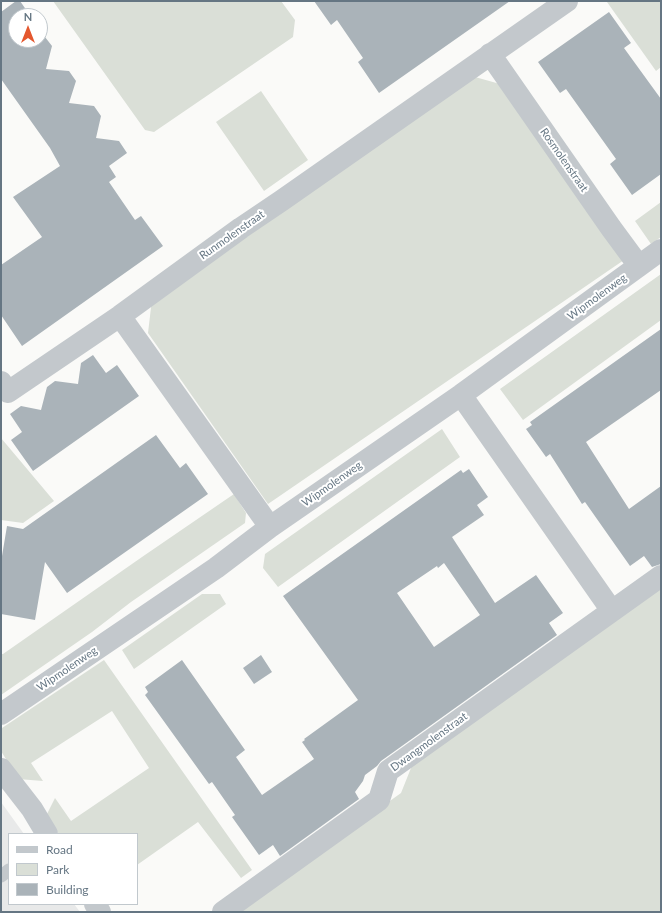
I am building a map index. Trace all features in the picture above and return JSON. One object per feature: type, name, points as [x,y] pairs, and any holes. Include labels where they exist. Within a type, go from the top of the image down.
[{"type":"street","points":[[490,54],[567,1]]},
{"type":"street","name":"Runmolenstraat","points":[[1,382],[8,392],[120,316],[241,228],[490,54]]},
{"type":"street","name":"Rosmolenstraat","points":[[490,54],[639,266]]},
{"type":"street","name":"Wipmolenweg","points":[[1,714],[216,568],[270,527],[461,395],[661,250]]},
{"type":"street","points":[[120,316],[270,527]]},
{"type":"street","points":[[461,395],[612,611]]},
{"type":"street","name":"Dwangmolenstraat","points":[[223,912],[379,800],[388,771],[661,576]]},
{"type":"street","points":[[1,769],[32,809],[46,833]]},
{"type":"shaded area","points":[[1,802],[23,833],[8,833],[8,905],[75,905],[80,912],[1,912]]},
{"type":"green space","points":[[53,1],[281,1],[295,20],[293,37],[154,132],[145,130]]},
{"type":"green space","points":[[661,1],[661,67],[656,71],[607,2]]},
{"type":"green space","points":[[475,77],[500,84],[624,260],[268,504],[148,333],[152,299]]},
{"type":"green space","points":[[261,91],[308,160],[264,191],[216,122]]},
{"type":"green space","points":[[661,202],[661,237],[651,244],[635,221]]},
{"type":"green space","points":[[661,274],[661,320],[523,420],[500,389]]},
{"type":"green space","points":[[442,429],[460,457],[278,587],[263,568],[265,554]]},
{"type":"green space","points":[[1,438],[54,501],[23,523],[1,520]]},
{"type":"green space","points":[[234,494],[246,513],[245,523],[1,695],[1,654]]},
{"type":"green space","points":[[661,586],[661,912],[235,912],[401,793],[413,763]]},
{"type":"green space","points":[[202,594],[220,594],[226,604],[134,669],[122,650]]},
{"type":"green space","points":[[104,660],[252,870],[241,878],[198,822],[138,864],[138,833],[58,833],[46,816],[55,798],[71,821],[149,768],[112,711],[31,763],[43,781],[18,779],[1,751],[2,728]]},
{"type":"building","points":[[16,1],[20,1],[25,8],[8,8],[8,48],[48,48],[48,41],[52,46],[46,69],[69,71],[76,81],[69,103],[94,106],[101,116],[96,138],[119,141],[127,153],[109,166],[116,177],[109,182],[135,220],[141,216],[163,246],[22,346],[1,315],[1,265],[42,237],[13,197],[60,166],[50,148],[1,79],[1,12]]},
{"type":"building","points":[[314,1],[510,1],[379,93],[358,62],[363,58],[337,20],[331,25]]},
{"type":"building","points":[[609,12],[631,43],[624,48],[661,99],[661,174],[632,195],[610,164],[616,159],[566,89],[560,93],[538,62]]},
{"type":"building","points":[[661,329],[661,390],[586,442],[629,509],[661,486],[661,564],[652,567],[644,556],[630,566],[585,502],[582,504],[550,454],[546,457],[526,429],[532,425],[530,422]]},
{"type":"building","points":[[93,355],[106,373],[117,365],[139,396],[33,471],[11,440],[22,432],[10,414],[21,406],[41,410],[47,387],[55,381],[78,384],[81,363]]},
{"type":"building","points":[[156,435],[180,468],[186,463],[208,494],[67,593],[45,562],[35,620],[1,614],[1,562],[7,526],[23,529]]},
{"type":"building","points":[[469,469],[488,497],[477,505],[484,515],[452,537],[495,603],[536,575],[563,613],[549,623],[557,635],[381,761],[365,775],[363,781],[355,792],[359,799],[280,856],[273,845],[259,855],[232,817],[235,815],[212,782],[209,784],[145,695],[148,692],[145,687],[182,660],[245,750],[236,757],[262,795],[314,759],[302,742],[305,740],[304,739],[358,700],[283,596],[461,470],[463,473]],"holes":[[[444,563],[480,615],[434,647],[397,593],[437,566],[438,568]]]},
{"type":"building","points":[[261,655],[272,672],[254,684],[243,668]]}]
